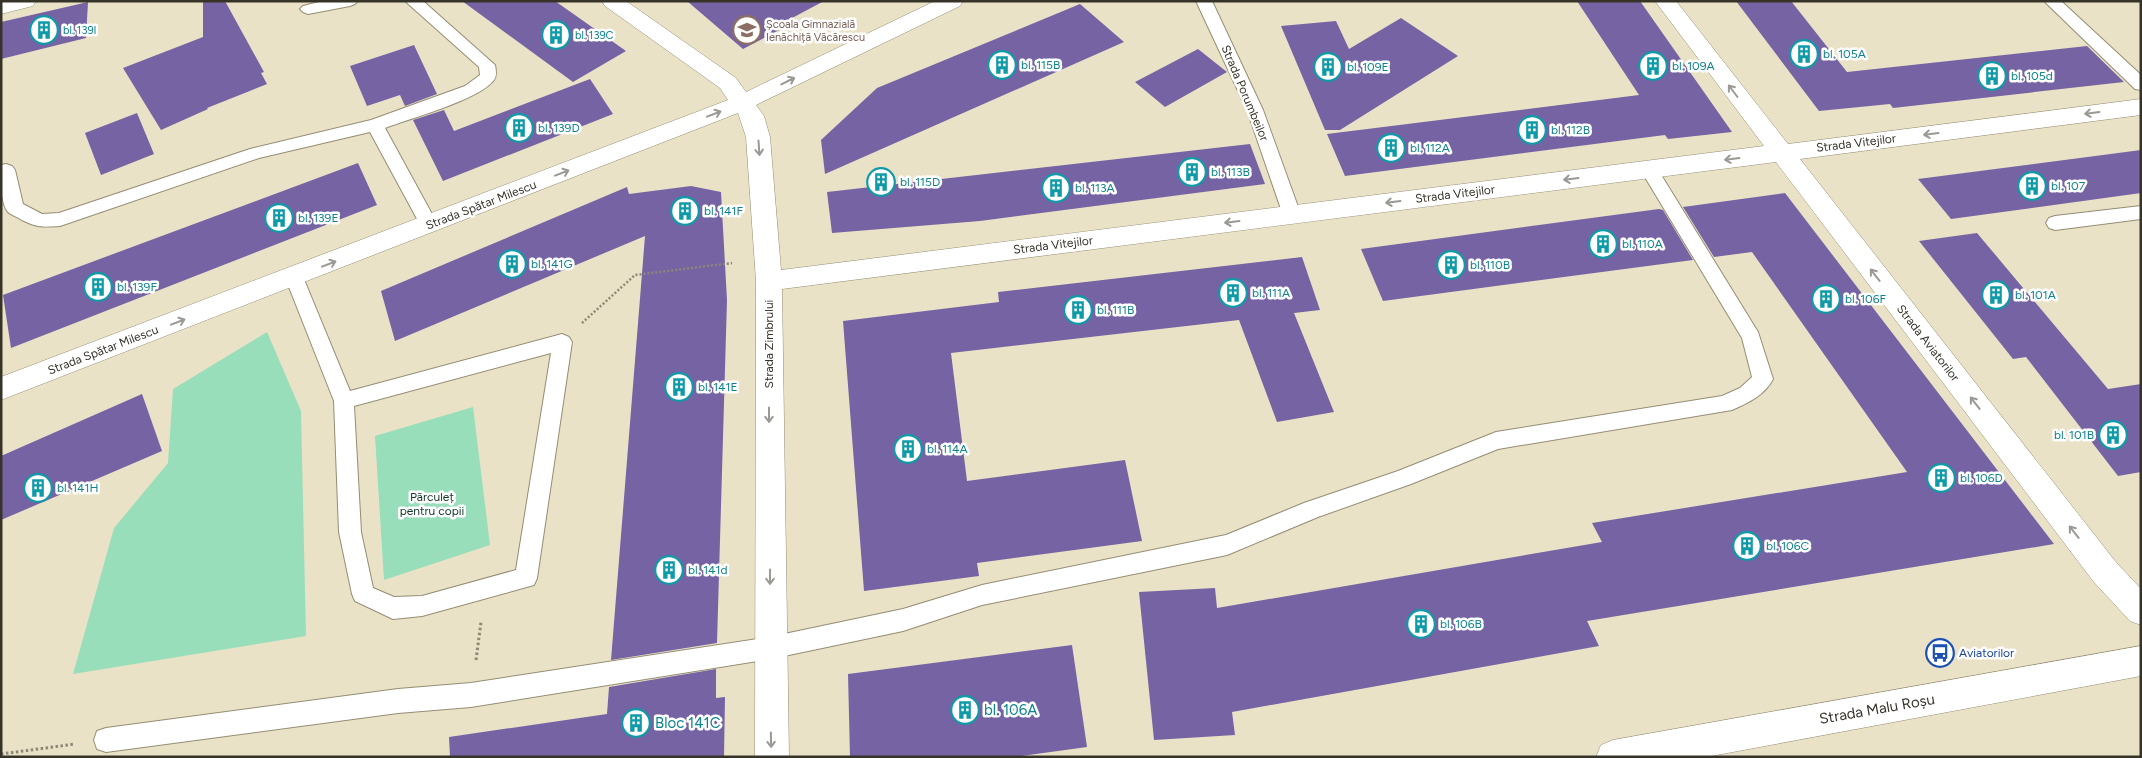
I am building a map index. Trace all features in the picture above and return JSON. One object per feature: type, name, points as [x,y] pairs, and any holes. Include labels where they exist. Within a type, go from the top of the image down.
[{"type":"street","points":[[1,7],[26,1]]},
{"type":"street","name":"Strada Zimbrului","points":[[612,1],[728,83],[744,102],[752,116],[758,137],[768,270],[772,757]]},
{"type":"street","name":"Strada Spătar Milescu","points":[[1,389],[744,102],[953,1]]},
{"type":"street","name":"Strada Aviatorilor","points":[[1665,1],[2104,571],[2141,611]]},
{"type":"street","name":"Strada Vitejilor","points":[[768,270],[1292,215],[2141,107]]},
{"type":"street","name":"Strada Malu Roșu","points":[[1613,757],[2141,661]]},
{"type":"lane","points":[[308,9],[350,1]]},
{"type":"lane","points":[[6,170],[15,208],[40,221],[60,219],[256,153],[375,125],[471,90],[488,78],[487,65],[413,1]]},
{"type":"lane","name":"Strada Porumbeilor","points":[[1204,1],[1255,110],[1292,215]]},
{"type":"lane","points":[[2052,1],[2141,85]]},
{"type":"lane","points":[[375,125],[429,225]]},
{"type":"lane","points":[[106,740],[398,701],[471,695],[770,648],[903,620],[982,595],[1227,545],[1312,510],[1404,478],[1496,441],[1724,404],[1747,394],[1763,379],[1751,337],[1649,169]]},
{"type":"lane","points":[[2055,223],[2141,212]]},
{"type":"lane","points":[[294,277],[344,401],[350,532],[363,594],[393,608],[422,606],[526,578],[562,342],[344,401]]},
{"type":"path","points":[[562,342],[635,275],[768,270]]},
{"type":"path","points":[[471,695],[486,589]]},
{"type":"path","points":[[1,754],[106,740]]},
{"type":"green space","points":[[267,332],[301,411],[306,636],[73,674],[114,528],[168,463],[173,389]]},
{"type":"green space","name":"Părculeț pentru copii","points":[[473,407],[490,545],[384,580],[375,436]]},
{"type":"building","points":[[203,1],[225,1],[264,72],[261,73],[267,84],[207,108],[161,130],[123,68],[203,37]]},
{"type":"building","name":"bl. 139C","points":[[462,1],[555,1],[626,51],[573,82]]},
{"type":"building","points":[[687,1],[824,1],[779,25],[783,28],[743,49]]},
{"type":"building","points":[[1577,1],[1640,1],[1732,132],[1668,139],[1665,135],[1345,176],[1327,134],[1639,95]]},
{"type":"building","points":[[1736,1],[1791,1],[1847,72],[2087,46],[2124,82],[1893,108],[1890,104],[1819,111]]},
{"type":"building","name":"bl. 139I","points":[[88,2],[86,38],[1,59],[1,22]]},
{"type":"building","name":"bl. 115B","points":[[1080,4],[1124,42],[825,174],[821,140],[877,88]]},
{"type":"building","points":[[1401,18],[1458,56],[1340,130],[1325,130],[1281,26],[1336,21],[1349,49]]},
{"type":"building","points":[[414,45],[437,94],[405,106],[400,95],[367,106],[350,66]]},
{"type":"building","points":[[1198,49],[1227,72],[1165,107],[1135,82]]},
{"type":"building","name":"bl. 139D","points":[[590,79],[613,114],[443,181],[413,120],[444,110],[454,131]]},
{"type":"building","points":[[137,113],[154,154],[101,175],[85,133]]},
{"type":"building","points":[[1250,144],[1265,184],[980,221],[832,233],[827,192]]},
{"type":"building","name":"bl. 107","points":[[2141,150],[2141,193],[1951,219],[1918,179]]},
{"type":"building","points":[[358,163],[377,205],[11,348],[3,295]]},
{"type":"building","points":[[691,186],[721,192],[727,300],[717,643],[611,660],[645,236],[395,341],[381,291],[627,187],[629,194]]},
{"type":"building","points":[[1785,193],[2054,544],[1587,621],[1599,646],[1232,712],[1235,735],[1154,740],[1139,592],[1215,588],[1217,608],[1602,542],[1592,523],[1907,472],[1752,252],[1714,257],[1683,207]]},
{"type":"building","points":[[1659,209],[1663,210],[1693,260],[1383,301],[1361,249]]},
{"type":"building","points":[[1977,233],[2108,389],[2141,384],[2141,472],[2118,476],[2026,357],[2013,359],[1919,241]]},
{"type":"building","points":[[1302,257],[1320,310],[1294,313],[1334,412],[1277,422],[1239,320],[951,353],[967,481],[1125,460],[1142,541],[977,563],[979,576],[864,591],[843,321],[999,302],[998,292]]},
{"type":"building","name":"bl. 141H","points":[[142,394],[162,451],[1,520],[1,456]]},
{"type":"building","name":"bl. 106A","points":[[1072,645],[1087,747],[1014,757],[850,757],[848,674]]},
{"type":"building","name":"Bloc 141C","points":[[716,669],[716,698],[725,697],[724,757],[450,757],[449,737],[607,714],[609,687]]},
{"type":"place","name":"bl. 139I","points":[[44,30]]},
{"type":"place","name":"Școala Gimnazială Ienăchiță Văcărescu","points":[[747,30]]},
{"type":"place","name":"bl. 139C","points":[[556,35]]},
{"type":"place","name":"bl. 105A","points":[[1804,54]]},
{"type":"place","name":"bl. 115B","points":[[1002,65]]},
{"type":"place","name":"bl. 109A","points":[[1653,66]]},
{"type":"place","name":"bl. 109E","points":[[1328,67]]},
{"type":"place","name":"bl. 105d","points":[[1992,76]]},
{"type":"place","name":"bl. 139D","points":[[519,128]]},
{"type":"place","name":"bl. 112B","points":[[1532,130]]},
{"type":"place","name":"bl. 112A","points":[[1391,148]]},
{"type":"place","name":"bl. 113B","points":[[1192,172]]},
{"type":"place","name":"bl. 115D","points":[[881,182]]},
{"type":"place","name":"bl. 107","points":[[2032,186]]},
{"type":"place","name":"bl. 113A","points":[[1056,188]]},
{"type":"place","name":"bl. 141F","points":[[685,211]]},
{"type":"place","name":"bl. 139E","points":[[279,218]]},
{"type":"place","name":"bl. 110A","points":[[1603,244]]},
{"type":"place","name":"bl. 141G","points":[[512,264]]},
{"type":"place","name":"bl. 110B","points":[[1451,265]]},
{"type":"place","name":"bl. 139F","points":[[98,287]]},
{"type":"place","name":"bl. 111A","points":[[1233,293]]},
{"type":"place","name":"bl. 101A","points":[[1996,295]]},
{"type":"place","name":"bl. 106F","points":[[1826,299]]},
{"type":"place","name":"bl. 111B","points":[[1078,310]]},
{"type":"place","name":"bl. 141E","points":[[679,387]]},
{"type":"place","name":"bl. 101B","points":[[2113,435]]},
{"type":"place","name":"bl. 114A","points":[[908,449]]},
{"type":"place","name":"bl. 106D","points":[[1941,478]]},
{"type":"place","name":"bl. 141H","points":[[38,488]]},
{"type":"place","name":"bl. 106C","points":[[1747,546]]},
{"type":"place","name":"bl. 141d","points":[[669,570]]},
{"type":"place","name":"bl. 106B","points":[[1421,624]]},
{"type":"place","name":"Aviatorilor","points":[[1940,653]]},
{"type":"place","name":"bl. 106A","points":[[965,710]]},
{"type":"place","name":"Bloc 141C","points":[[636,723]]}]
